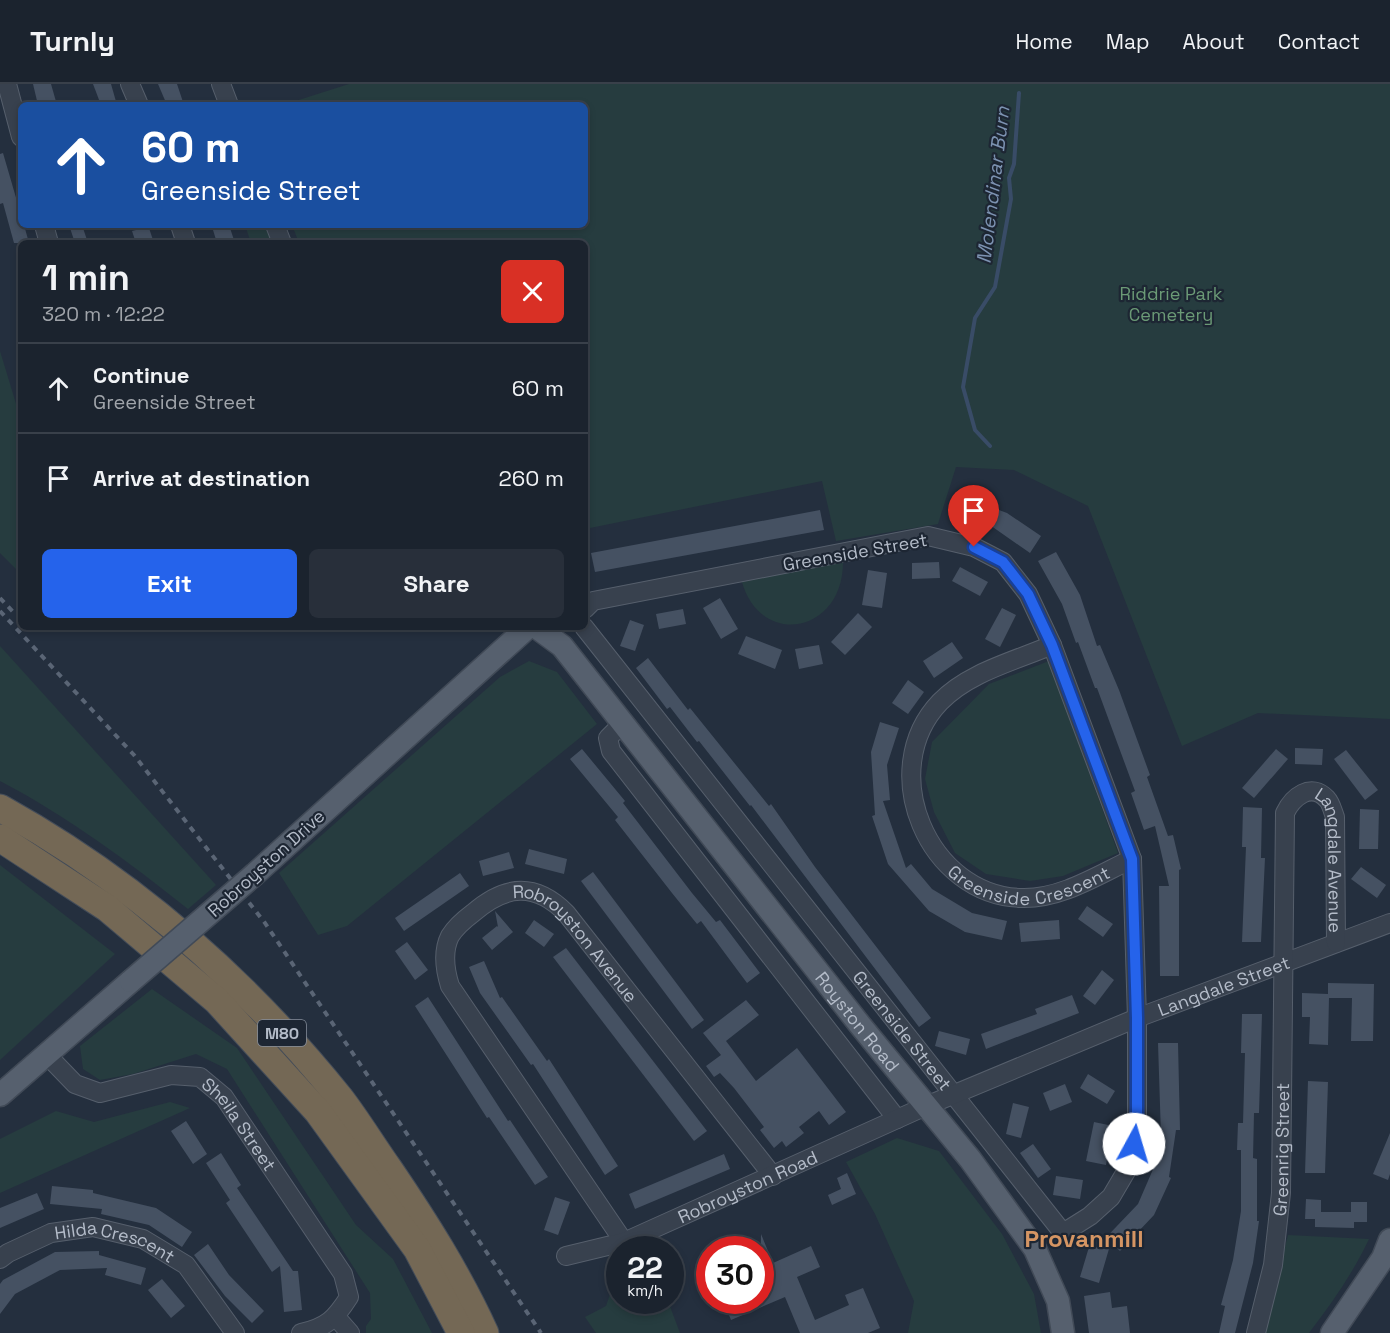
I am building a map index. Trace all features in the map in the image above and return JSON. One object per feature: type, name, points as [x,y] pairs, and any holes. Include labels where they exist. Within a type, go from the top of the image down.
[{"type":"highway","name":"M80","points":[[0,808],[59,842],[122,885],[172,924],[235,981],[340,1098],[436,1238],[485,1333]]},
{"type":"highway","name":"M80","points":[[0,838],[107,908],[217,1001],[318,1112],[417,1249],[461,1333]]},
{"type":"main road","name":"Robroyston Drive","points":[[0,1095],[255,874],[525,630]]},
{"type":"main road","name":"Royston Road","points":[[540,630],[562,646],[624,722],[970,1159],[1035,1249],[1058,1301],[1063,1333]]},
{"type":"main road","points":[[1332,1333],[1383,1258],[1390,1240]]},
{"type":"street","points":[[7,84],[18,126]]},
{"type":"street","points":[[130,84],[138,102]]},
{"type":"street","points":[[221,84],[228,102]]},
{"type":"street","name":"Greenside Street","points":[[586,630],[1063,1233],[1090,1216],[1111,1197],[1131,1163],[1137,1126],[1137,1018],[1132,859],[1052,645],[1028,594],[1003,562],[974,547],[928,536],[593,601],[588,606]]},
{"type":"street","name":"Greenside Crescent","points":[[1052,645],[961,684],[930,714],[919,738],[912,764],[914,801],[922,826],[933,849],[947,867],[965,882],[987,893],[1005,896],[1023,898],[1068,890],[1132,859]]},
{"type":"street","name":"Royston Road","points":[[624,722],[608,738],[611,751],[897,1119]]},
{"type":"street","name":"Langdale Avenue","points":[[1284,963],[1285,813],[1291,800],[1302,792],[1316,792],[1327,799],[1335,817],[1336,943]]},
{"type":"street","name":"Robroyston Avenue","points":[[620,1236],[450,986],[444,968],[450,936],[466,918],[493,896],[513,891],[541,894],[555,901],[773,1176]]},
{"type":"street","name":"Langdale Street","points":[[926,1106],[1137,1018],[1390,923]]},
{"type":"street","name":"Greenrig Street","points":[[1256,1333],[1273,1265],[1281,1193],[1284,963]]},
{"type":"street","name":"Sheila Street","points":[[47,1055],[75,1084],[100,1093],[171,1075],[200,1077],[224,1097],[343,1274],[349,1297],[336,1317]]},
{"type":"street","name":"Robroyston Road","points":[[638,1236],[926,1106]]},
{"type":"street","name":"Hilda Crescent","points":[[0,1259],[51,1233],[93,1227],[143,1239],[186,1265],[235,1333]]},
{"type":"street","name":"Robroyston Road","points":[[566,1256],[606,1246]]},
{"type":"street","points":[[301,1333],[318,1329],[336,1317],[350,1333]]},
{"type":"green space","name":"Riddrie Park Cemetery","points":[[349,84],[1390,84],[1390,719],[1258,713],[1182,746],[1088,506],[1014,470],[956,467],[938,524],[836,541],[822,481],[588,528],[588,240],[298,240],[293,228],[588,228],[588,102],[292,102]]},
{"type":"green space","points":[[246,228],[266,228],[271,240],[250,240]]},
{"type":"green space","points":[[0,351],[18,410],[18,571],[0,553]]},
{"type":"green space","points":[[843,561],[840,585],[830,604],[816,617],[800,624],[783,624],[766,617],[752,603],[742,582]]},
{"type":"green space","points":[[0,646],[216,885],[188,909],[97,840],[0,781]]},
{"type":"green space","points":[[529,661],[557,672],[597,724],[347,926],[318,935],[279,873],[500,677]]},
{"type":"green space","points":[[1049,661],[1118,853],[1063,876],[1030,881],[986,874],[955,853],[934,812],[925,779],[932,742],[989,684]]},
{"type":"green space","points":[[0,865],[115,954],[0,1060]]},
{"type":"green space","points":[[152,989],[237,1048],[356,1225],[393,1259],[432,1333],[366,1333],[366,1326],[371,1319],[370,1293],[227,1069],[196,1054],[133,1074],[100,1080],[83,1069],[80,1046]]},
{"type":"green space","points":[[170,1102],[190,1108],[0,1193],[0,1139],[56,1111],[94,1122]]},
{"type":"green space","points":[[897,1138],[939,1151],[1002,1234],[1034,1294],[1041,1333],[908,1333],[914,1301],[875,1214],[846,1162]]},
{"type":"green space","points":[[1288,1235],[1369,1239],[1342,1288],[1309,1333],[1263,1333]]},
{"type":"green space","points":[[606,1306],[606,1314],[673,1314],[680,1333],[596,1333],[585,1317]]},
{"type":"building","points":[[33,84],[51,84],[56,102],[37,102]]},
{"type":"building","points":[[93,84],[111,84],[116,102],[100,102]]},
{"type":"building","points":[[158,84],[177,84],[183,102],[166,102]]},
{"type":"building","points":[[3,153],[18,205],[18,228],[25,228],[28,240],[18,240],[18,243],[14,243],[3,203],[0,204],[0,154]]},
{"type":"building","points":[[70,228],[83,228],[87,240],[74,240]]},
{"type":"building","points":[[136,228],[149,228],[153,240],[135,240],[132,231]]},
{"type":"building","points":[[230,228],[234,240],[216,240],[213,230]]},
{"type":"building","points":[[956,494],[1007,513],[1041,536],[1030,553],[987,523],[986,526],[949,513]]},
{"type":"building","points":[[820,510],[824,530],[595,572],[591,553]]},
{"type":"building","points":[[1056,552],[1080,595],[1097,646],[1100,645],[1119,690],[1150,775],[1147,777],[1168,836],[1173,835],[1181,869],[1179,870],[1179,976],[1160,976],[1159,886],[1169,886],[1155,826],[1144,830],[1131,793],[1135,791],[1097,688],[1095,688],[1078,642],[1076,643],[1062,604],[1038,561]]},
{"type":"building","points":[[939,562],[940,578],[912,579],[912,563]]},
{"type":"building","points":[[960,567],[988,582],[980,596],[952,581]]},
{"type":"building","points":[[868,570],[887,573],[882,608],[862,605]]},
{"type":"building","points":[[720,598],[738,629],[721,639],[703,608]]},
{"type":"building","points":[[1002,608],[1016,615],[1000,647],[985,639]]},
{"type":"building","points":[[683,609],[686,624],[659,629],[656,614]]},
{"type":"building","points":[[858,613],[872,627],[845,655],[831,642]]},
{"type":"building","points":[[630,620],[644,625],[635,651],[620,646]]},
{"type":"building","points":[[746,636],[782,650],[775,669],[738,654]]},
{"type":"building","points":[[952,642],[963,658],[934,678],[923,661]]},
{"type":"building","points":[[819,645],[823,664],[799,669],[795,649]]},
{"type":"building","points":[[648,658],[688,710],[690,708],[769,806],[771,804],[815,867],[931,1018],[919,1027],[751,805],[670,707],[667,709],[636,668]]},
{"type":"building","points":[[908,680],[924,692],[908,714],[892,703]]},
{"type":"building","points":[[880,722],[899,728],[887,765],[890,800],[883,801],[906,868],[911,864],[932,889],[972,913],[1007,921],[1002,940],[965,932],[929,911],[888,864],[872,816],[875,815],[871,752]]},
{"type":"building","points":[[1295,748],[1323,749],[1322,765],[1295,764]]},
{"type":"building","points":[[582,749],[625,801],[623,803],[692,893],[716,922],[720,920],[760,973],[747,983],[701,921],[697,924],[672,893],[615,820],[618,817],[570,759]]},
{"type":"building","points":[[1276,749],[1288,759],[1254,798],[1242,788]]},
{"type":"building","points":[[1346,750],[1378,790],[1365,800],[1334,759]]},
{"type":"building","points":[[1243,807],[1262,808],[1261,858],[1265,858],[1261,942],[1242,942],[1246,847],[1242,847]]},
{"type":"building","points":[[1360,809],[1379,810],[1378,849],[1359,849]]},
{"type":"building","points":[[529,849],[567,859],[564,874],[525,864]]},
{"type":"building","points":[[509,852],[514,868],[483,876],[479,861]]},
{"type":"building","points":[[1361,867],[1386,885],[1377,898],[1351,879]]},
{"type":"building","points":[[593,872],[704,1020],[692,1029],[581,881]]},
{"type":"building","points":[[460,873],[469,886],[404,931],[395,918]]},
{"type":"building","points":[[1087,906],[1113,924],[1103,937],[1078,919]]},
{"type":"building","points":[[495,911],[513,932],[492,950],[482,938],[498,927]]},
{"type":"building","points":[[534,920],[554,934],[544,947],[525,933]]},
{"type":"building","points":[[1059,920],[1060,939],[1021,942],[1019,923]]},
{"type":"building","points":[[407,942],[428,970],[415,980],[395,951]]},
{"type":"building","points":[[566,948],[707,1131],[694,1141],[553,957]]},
{"type":"building","points":[[484,961],[500,998],[502,997],[547,1061],[549,1059],[618,1166],[605,1175],[533,1064],[531,1065],[480,993],[469,967]]},
{"type":"building","points":[[1102,970],[1114,980],[1095,1005],[1083,996]]},
{"type":"building","points":[[1328,983],[1374,984],[1373,1041],[1351,1041],[1352,998],[1329,998],[1328,1045],[1309,1044],[1310,1017],[1302,1017],[1302,993],[1328,994]]},
{"type":"building","points":[[1072,995],[1079,1013],[986,1049],[981,1034],[1037,1014],[1035,1009]]},
{"type":"building","points":[[428,997],[508,1121],[510,1120],[548,1177],[535,1185],[489,1117],[487,1118],[415,1006]]},
{"type":"building","points":[[746,1000],[759,1015],[726,1041],[756,1081],[797,1048],[846,1112],[829,1125],[819,1111],[799,1127],[804,1133],[786,1147],[782,1141],[774,1148],[760,1130],[764,1127],[734,1088],[720,1073],[714,1077],[706,1066],[721,1055],[703,1033]]},
{"type":"building","points":[[1242,1014],[1262,1014],[1259,1113],[1254,1113],[1253,1158],[1257,1159],[1257,1221],[1259,1221],[1253,1263],[1235,1333],[1219,1333],[1225,1306],[1221,1305],[1233,1260],[1241,1211],[1241,1150],[1237,1150],[1238,1123],[1243,1123],[1245,1053],[1241,1053]]},
{"type":"building","points":[[939,1031],[970,1039],[966,1055],[935,1046]]},
{"type":"building","points":[[1158,1043],[1178,1043],[1180,1130],[1176,1130],[1169,1177],[1171,1178],[1154,1215],[1120,1251],[1111,1242],[1099,1283],[1080,1277],[1089,1247],[1095,1249],[1138,1204],[1154,1167],[1161,1136]]},
{"type":"building","points":[[1088,1074],[1115,1091],[1107,1104],[1080,1088]]},
{"type":"building","points":[[1308,1081],[1328,1082],[1325,1173],[1305,1173]]},
{"type":"building","points":[[1065,1084],[1072,1102],[1050,1111],[1043,1093]]},
{"type":"building","points":[[1013,1103],[1029,1107],[1021,1138],[1006,1134]]},
{"type":"building","points":[[186,1121],[207,1154],[193,1164],[171,1131]]},
{"type":"building","points":[[1094,1122],[1113,1126],[1106,1165],[1086,1161]]},
{"type":"building","points":[[1390,1133],[1390,1174],[1388,1180],[1373,1174]]},
{"type":"building","points":[[1033,1144],[1051,1169],[1038,1178],[1020,1153]]},
{"type":"building","points":[[221,1153],[241,1185],[237,1188],[293,1271],[298,1271],[302,1310],[284,1312],[280,1266],[272,1272],[226,1203],[230,1200],[206,1163]]},
{"type":"building","points":[[724,1154],[730,1169],[635,1209],[629,1194]]},
{"type":"building","points":[[847,1173],[856,1194],[832,1205],[828,1195],[841,1189],[837,1178]]},
{"type":"building","points":[[1056,1176],[1083,1180],[1080,1199],[1053,1195]]},
{"type":"building","points":[[52,1186],[93,1190],[93,1193],[156,1208],[192,1232],[182,1247],[149,1225],[101,1214],[102,1209],[50,1204]]},
{"type":"building","points":[[37,1193],[44,1209],[0,1228],[0,1208]]},
{"type":"building","points":[[555,1197],[570,1202],[558,1235],[544,1230]]},
{"type":"building","points":[[1306,1199],[1321,1200],[1321,1212],[1351,1212],[1351,1202],[1367,1202],[1367,1222],[1354,1222],[1354,1228],[1315,1227],[1315,1219],[1305,1219]]},
{"type":"building","points":[[208,1244],[229,1275],[264,1311],[252,1323],[225,1296],[194,1255]]},
{"type":"building","points":[[811,1246],[820,1267],[797,1277],[815,1320],[849,1305],[845,1295],[863,1288],[880,1328],[868,1333],[800,1333],[785,1297],[774,1302],[774,1263]]},
{"type":"building","points":[[99,1251],[99,1255],[146,1268],[141,1285],[105,1275],[107,1268],[60,1270],[15,1294],[0,1314],[0,1284],[3,1280],[55,1252]]},
{"type":"building","points":[[162,1279],[185,1306],[171,1318],[148,1290]]},
{"type":"building","points":[[1110,1292],[1112,1308],[1127,1306],[1130,1333],[1089,1333],[1084,1296]]},
{"type":"building","points":[[729,1314],[745,1314],[731,1320]]},
{"type":"waterway","name":"Molendinar Burn","points":[[990,446],[975,430],[963,387],[975,318],[995,287],[1011,199],[1009,178],[1014,164],[1019,93]]},
{"type":"railway","points":[[0,598],[16,615]]},
{"type":"railway","points":[[0,611],[134,755],[265,923],[541,1333]]},
{"type":"district","name":"Provanmill","points":[[1084,1238]]},
{"type":"route","points":[[974,547],[1003,562],[1028,594],[1052,645],[1120,821],[1132,859],[1137,1018],[1137,1126],[1134,1144]]}]
